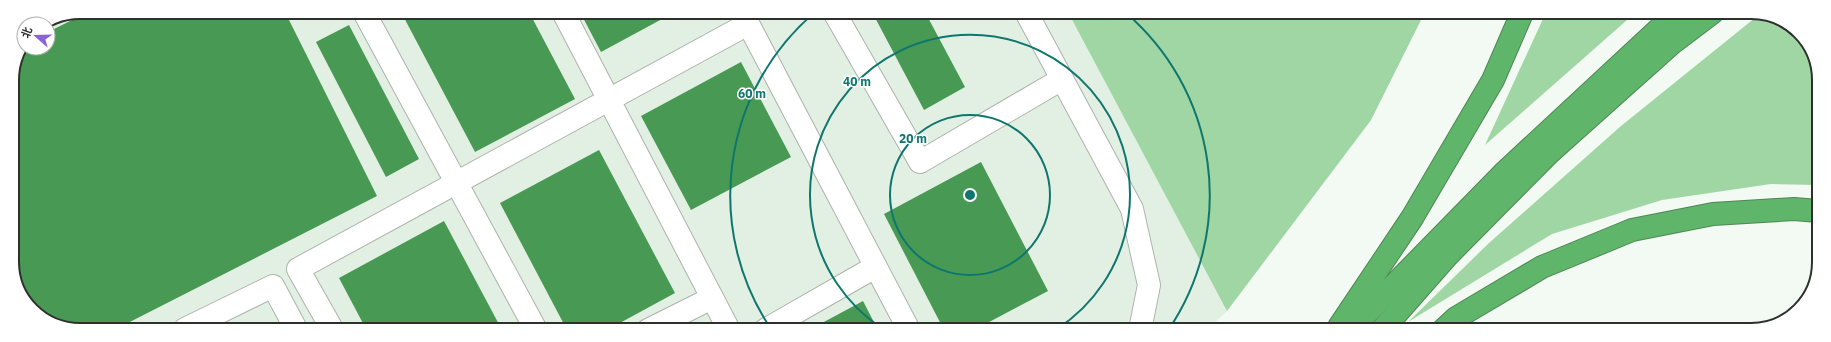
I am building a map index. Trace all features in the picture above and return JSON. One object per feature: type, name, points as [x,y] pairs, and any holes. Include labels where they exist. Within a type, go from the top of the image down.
[{"type":"highway","points":[[1342,323],[1412,218],[1493,80],[1519,19]]},
{"type":"highway","points":[[1357,323],[1512,166],[1660,28],[1672,19]]},
{"type":"highway","points":[[1388,323],[1447,256],[1549,153],[1671,44],[1704,19]]},
{"type":"highway","points":[[1451,323],[1456,318],[1542,267],[1632,230],[1713,214],[1794,209],[1812,210]]},
{"type":"street","points":[[368,19],[532,323]]},
{"type":"street","points":[[567,19],[725,323]]},
{"type":"street","points":[[328,323],[298,269],[609,100],[743,19]]},
{"type":"street","points":[[746,19],[905,323]]},
{"type":"street","points":[[838,19],[920,162],[1062,79]]},
{"type":"street","points":[[1030,19],[1132,209],[1149,285],[1141,323]]},
{"type":"street","points":[[777,323],[876,267]]},
{"type":"street","points":[[197,323],[273,286],[292,323]]},
{"type":"street","points":[[662,323],[712,298]]},
{"type":"shaded area","points":[[80,19],[1422,19],[1371,120],[1227,311],[1214,323],[80,323],[60,320],[46,313],[37,305],[25,289],[20,274],[19,80],[20,68],[24,57],[56,56],[56,24],[68,20]]},
{"type":"green space","points":[[1072,19],[1422,19],[1371,120],[1227,311]]},
{"type":"green space","points":[[1543,19],[1628,19],[1485,145]]},
{"type":"green space","points":[[1753,19],[1771,22],[1778,25],[1794,37],[1806,53],[1809,60],[1812,80],[1812,185],[1771,184],[1662,200],[1552,234],[1408,322],[1489,243],[1621,126]]},
{"type":"building","points":[[288,19],[377,196],[128,323],[80,323],[60,320],[46,313],[37,305],[25,289],[20,274],[19,80],[20,68],[24,57],[56,56],[56,28],[73,20]]},
{"type":"building","points":[[405,19],[533,19],[575,99],[475,152]]},
{"type":"building","points":[[584,19],[662,19],[601,52]]},
{"type":"building","points":[[876,19],[929,19],[965,87],[924,110]]},
{"type":"building","points":[[349,25],[419,159],[386,177],[316,42]]},
{"type":"building","points":[[741,62],[791,157],[691,210],[641,116]]},
{"type":"building","points":[[599,150],[675,293],[620,323],[563,323],[500,203]]},
{"type":"building","points":[[981,162],[1048,291],[987,323],[940,323],[884,214]]},
{"type":"building","points":[[444,221],[498,323],[363,323],[339,278]]},
{"type":"building","points":[[863,301],[874,323],[822,323]]}]
